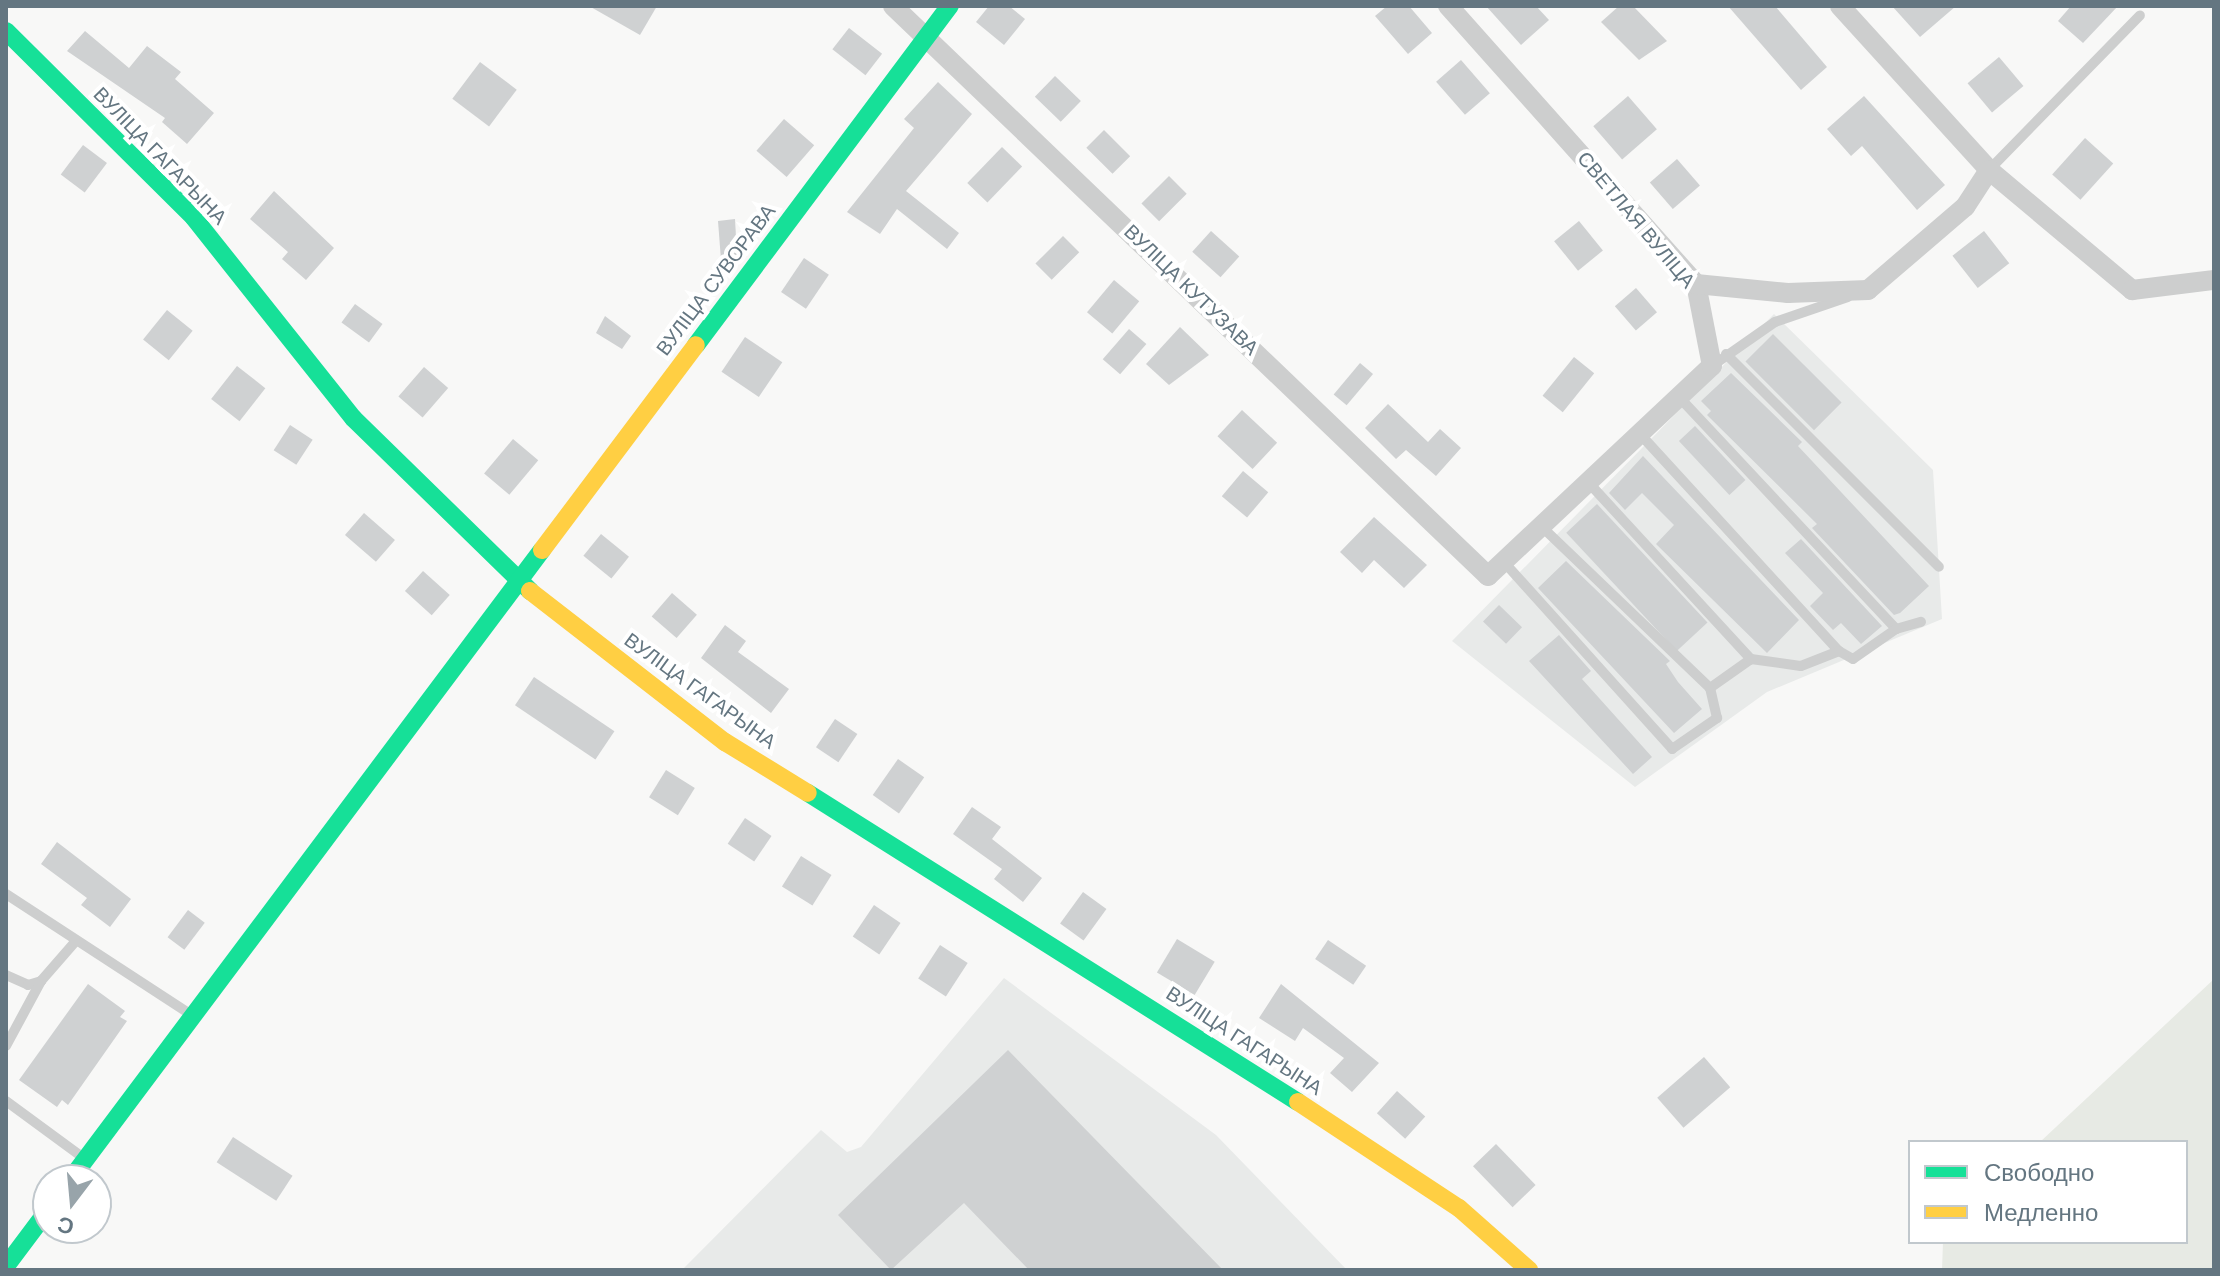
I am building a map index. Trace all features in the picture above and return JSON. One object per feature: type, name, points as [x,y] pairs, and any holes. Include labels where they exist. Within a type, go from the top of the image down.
[{"type":"street","name":"ВУЛІЦА КУТУЗАВА","points":[[893,6],[928,35],[1495,569]]},
{"type":"street","name":"ВУЛІЦА СУВОРАВА","points":[[81,1164],[516,580],[950,6]]},
{"type":"street","name":"СВЕТЛАЯ ВУЛІЦА","points":[[1448,6],[1696,284],[1719,360]]},
{"type":"street","points":[[1840,6],[1989,170],[2132,290],[2214,280]]},
{"type":"street","name":"ВУЛІЦА ГАГАРЫНА","points":[[6,31],[194,218],[353,418],[516,580],[725,742],[1209,1043],[1459,1208],[1529,1270]]},
{"type":"street","points":[[1696,284],[1788,293],[1868,290],[1965,207],[1989,170]]},
{"type":"street","points":[[1495,569],[1719,360]]},
{"type":"street","points":[[8,1260],[32,1230]]},
{"type":"lane","points":[[1989,170],[2140,15]]},
{"type":"lane","points":[[1868,290],[1775,322],[1719,360],[1939,567]]},
{"type":"lane","points":[[1679,397],[1896,629]]},
{"type":"lane","points":[[1640,434],[1839,651],[1853,659],[1896,629],[1921,622]]},
{"type":"lane","points":[[1588,482],[1751,659],[1801,666],[1839,651]]},
{"type":"lane","points":[[1495,569],[1672,749],[1717,718],[1710,688],[1541,526]]},
{"type":"lane","points":[[1710,688],[1751,659]]},
{"type":"lane","points":[[6,894],[75,942],[191,1015]]},
{"type":"lane","points":[[6,1046],[41,981],[75,942]]},
{"type":"lane","points":[[6,975],[28,985],[41,981]]},
{"type":"lane","points":[[6,1101],[85,1159]]},
{"type":"shaded area","points":[[1774,314],[1933,470],[1942,619],[1767,692],[1635,787],[1452,641]]},
{"type":"shaded area","points":[[1004,978],[1216,1135],[1347,1270],[682,1270],[821,1130],[847,1152],[861,1147]]},
{"type":"shaded area","points":[[2214,979],[2214,1270],[1942,1270],[1943,1244],[2188,1244],[2188,1140],[2042,1140]]},
{"type":"building","points":[[589,6],[657,6],[640,35]]},
{"type":"building","points":[[989,6],[1009,6],[1025,19],[1004,45],[976,22]]},
{"type":"building","points":[[1387,6],[1409,6],[1432,33],[1408,54],[1375,16]]},
{"type":"building","points":[[1486,6],[1536,6],[1549,20],[1521,45]]},
{"type":"building","points":[[1619,6],[1633,6],[1667,41],[1639,60],[1601,22]]},
{"type":"building","points":[[1728,6],[1775,6],[1827,67],[1801,90]]},
{"type":"building","points":[[1892,6],[1956,6],[1920,37]]},
{"type":"building","points":[[2071,6],[2118,6],[2083,43],[2058,21]]},
{"type":"building","points":[[849,28],[882,54],[865,75],[832,49]]},
{"type":"building","points":[[85,31],[129,68],[147,46],[181,72],[175,79],[214,113],[187,144],[162,122],[165,118],[67,51]]},
{"type":"building","points":[[1999,57],[2023,86],[1992,112],[1968,83]]},
{"type":"building","points":[[1461,60],[1490,93],[1465,115],[1436,82]]},
{"type":"building","points":[[480,62],[517,90],[489,126],[452,99]]},
{"type":"building","points":[[1055,76],[1081,101],[1061,122],[1035,97]]},
{"type":"building","points":[[938,82],[972,114],[906,191],[959,233],[947,249],[897,209],[880,234],[847,212],[914,128],[904,119]]},
{"type":"building","points":[[1628,96],[1657,129],[1622,159],[1593,126]]},
{"type":"building","points":[[1864,96],[1945,185],[1917,210],[1862,146],[1851,156],[1827,129]]},
{"type":"building","points":[[784,119],[814,145],[787,177],[756,151]]},
{"type":"building","points":[[1104,130],[1130,156],[1112,174],[1086,148]]},
{"type":"building","points":[[2085,138],[2113,163],[2080,200],[2052,174]]},
{"type":"building","points":[[83,145],[107,163],[85,193],[61,175]]},
{"type":"building","points":[[1002,147],[1022,166],[987,202],[967,183]]},
{"type":"building","points":[[1677,159],[1700,185],[1673,209],[1650,183]]},
{"type":"building","points":[[1169,176],[1187,194],[1159,221],[1141,204]]},
{"type":"building","points":[[274,191],[334,248],[306,280],[282,259],[288,252],[250,219]]},
{"type":"building","points":[[735,219],[737,255],[721,260],[718,221]]},
{"type":"building","points":[[1579,221],[1603,251],[1578,271],[1554,241]]},
{"type":"building","points":[[1211,231],[1239,256],[1221,277],[1192,252]]},
{"type":"building","points":[[1984,231],[2009,263],[1978,288],[1952,256]]},
{"type":"building","points":[[1063,236],[1079,252],[1052,280],[1035,264]]},
{"type":"building","points":[[804,258],[829,275],[806,309],[781,292]]},
{"type":"building","points":[[1114,280],[1139,301],[1112,333],[1087,312]]},
{"type":"building","points":[[1636,288],[1657,312],[1636,331],[1615,306]]},
{"type":"building","points":[[355,304],[383,324],[369,343],[341,323]]},
{"type":"building","points":[[167,310],[193,331],[169,360],[143,340]]},
{"type":"building","points":[[605,316],[631,336],[622,349],[596,333]]},
{"type":"building","points":[[1180,327],[1209,355],[1169,385],[1146,364]]},
{"type":"building","points":[[1129,329],[1146,344],[1120,374],[1103,359]]},
{"type":"building","points":[[1773,334],[1842,403],[1814,430],[1745,362]]},
{"type":"building","points":[[745,337],[782,362],[759,397],[722,372]]},
{"type":"building","points":[[1574,357],[1594,373],[1563,412],[1543,396]]},
{"type":"building","points":[[1360,363],[1373,374],[1347,405],[1334,394]]},
{"type":"building","points":[[237,366],[265,388],[240,421],[211,399]]},
{"type":"building","points":[[424,367],[448,388],[423,417],[398,396]]},
{"type":"building","points":[[1731,373],[1802,442],[1798,446],[1929,586],[1900,613],[1894,615],[1812,528],[1817,524],[1707,415],[1711,411],[1701,401]]},
{"type":"building","points":[[1388,404],[1428,442],[1440,429],[1461,448],[1436,476],[1406,450],[1396,459],[1365,428]]},
{"type":"building","points":[[1242,410],[1277,443],[1253,469],[1217,436]]},
{"type":"building","points":[[290,425],[313,440],[296,465],[274,450]]},
{"type":"building","points":[[1695,426],[1745,480],[1729,495],[1679,441]]},
{"type":"building","points":[[513,439],[538,460],[509,495],[484,473]]},
{"type":"building","points":[[1643,456],[1799,620],[1767,653],[1656,544],[1674,525],[1642,493],[1625,510],[1609,493]]},
{"type":"building","points":[[1243,471],[1268,492],[1247,517],[1222,496]]},
{"type":"building","points":[[1597,504],[1707,622],[1677,651],[1566,533]]},
{"type":"building","points":[[364,513],[395,540],[376,562],[345,535]]},
{"type":"building","points":[[1374,517],[1427,565],[1404,588],[1374,560],[1362,573],[1340,552]]},
{"type":"building","points":[[601,534],[629,557],[611,578],[583,556]]},
{"type":"building","points":[[1801,539],[1882,626],[1861,644],[1841,623],[1833,630],[1810,606],[1823,593],[1785,553]]},
{"type":"building","points":[[1566,561],[1670,661],[1666,664],[1678,682],[1702,709],[1674,733],[1538,588]]},
{"type":"building","points":[[423,571],[450,595],[432,615],[405,591]]},
{"type":"building","points":[[672,593],[697,615],[677,638],[652,616]]},
{"type":"building","points":[[1499,605],[1522,627],[1506,644],[1483,622]]},
{"type":"building","points":[[725,625],[746,641],[738,652],[789,689],[771,713],[701,658]]},
{"type":"building","points":[[1559,635],[1591,671],[1582,679],[1652,757],[1633,774],[1529,661]]},
{"type":"building","points":[[534,677],[614,731],[595,759],[515,705]]},
{"type":"building","points":[[835,719],[857,734],[838,762],[816,747]]},
{"type":"building","points":[[898,759],[924,777],[899,813],[873,795]]},
{"type":"building","points":[[666,770],[695,788],[678,815],[649,797]]},
{"type":"building","points":[[972,807],[1001,827],[992,839],[1042,878],[1023,902],[994,879],[1002,869],[953,834]]},
{"type":"building","points":[[745,818],[772,836],[754,862],[728,844]]},
{"type":"building","points":[[57,842],[131,899],[110,927],[81,905],[87,898],[41,864]]},
{"type":"building","points":[[801,856],[832,875],[812,906],[782,887]]},
{"type":"building","points":[[1083,892],[1106,909],[1084,941],[1060,924]]},
{"type":"building","points":[[874,905],[901,923],[879,954],[853,937]]},
{"type":"building","points":[[188,910],[205,923],[184,950],[168,937]]},
{"type":"building","points":[[1177,939],[1215,962],[1195,995],[1157,972]]},
{"type":"building","points":[[1328,940],[1366,966],[1353,985],[1315,959]]},
{"type":"building","points":[[940,945],[968,963],[946,997],[918,979]]},
{"type":"building","points":[[88,984],[125,1011],[120,1017],[127,1021],[68,1105],[62,1100],[57,1107],[19,1080]]},
{"type":"building","points":[[1281,984],[1379,1063],[1352,1092],[1330,1073],[1344,1058],[1303,1028],[1295,1041],[1259,1018]]},
{"type":"building","points":[[1008,1050],[1223,1270],[1029,1270],[964,1203],[891,1270],[838,1215]]},
{"type":"building","points":[[1704,1057],[1730,1087],[1683,1128],[1657,1098]]},
{"type":"building","points":[[1397,1091],[1425,1116],[1405,1139],[1377,1113]]},
{"type":"building","points":[[233,1137],[293,1176],[276,1201],[217,1162]]},
{"type":"building","points":[[1496,1144],[1536,1185],[1513,1207],[1473,1166]]},
{"type":"traffic: fast","points":[[696,345],[950,6]]},
{"type":"traffic: fast","points":[[6,31],[194,218],[353,418],[530,591]]},
{"type":"traffic: fast","points":[[82,1164],[542,550]]},
{"type":"traffic: fast","points":[[808,793],[1298,1102]]},
{"type":"traffic: fast","points":[[6,1266],[32,1231]]},
{"type":"traffic: slow","points":[[542,550],[696,345]]},
{"type":"traffic: slow","points":[[530,591],[725,742],[808,793]]},
{"type":"traffic: slow","points":[[1298,1102],[1459,1208],[1529,1270]]}]
